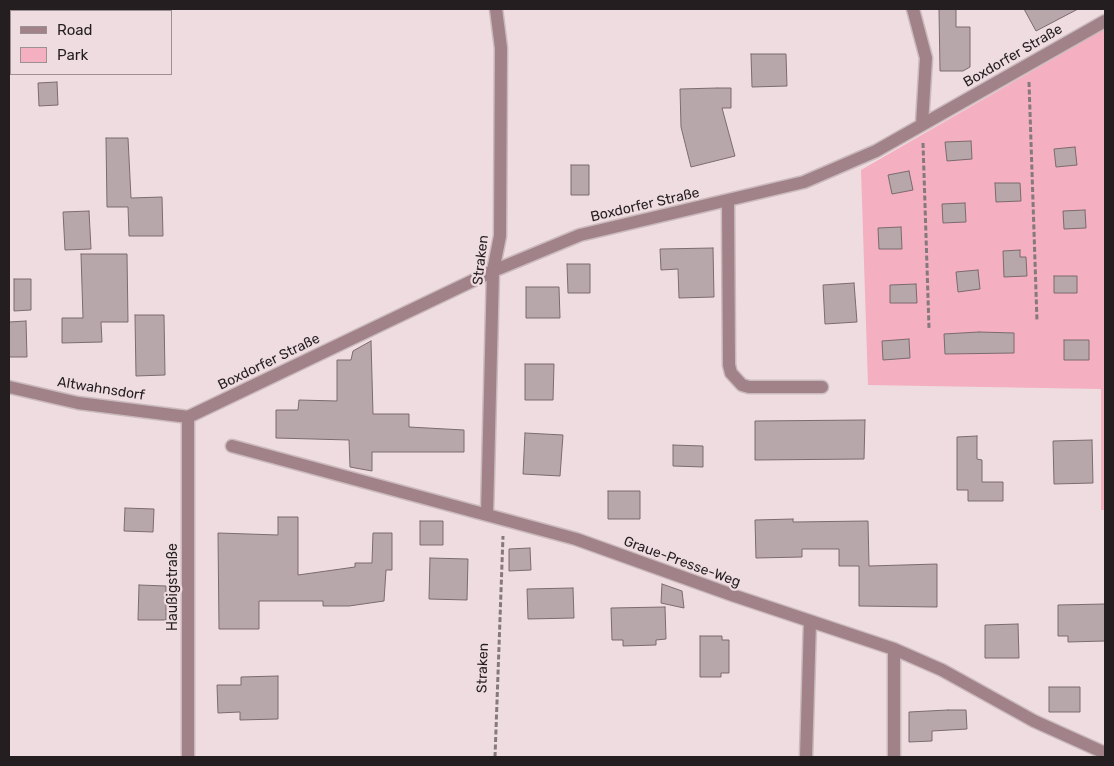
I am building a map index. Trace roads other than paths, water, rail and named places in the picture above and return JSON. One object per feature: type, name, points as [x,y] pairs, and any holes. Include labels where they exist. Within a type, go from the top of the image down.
[{"type":"street","name":"Straken","points":[[487,514],[493,271],[500,236],[501,48],[496,9]]},
{"type":"street","points":[[913,9],[926,58],[922,124]]},
{"type":"street","name":"Boxdorfer Straße","points":[[188,417],[493,271],[580,236],[804,182],[876,151],[1105,21]]},
{"type":"street","points":[[728,201],[729,358],[731,373],[742,385],[749,387],[822,387]]},
{"type":"street","name":"Altwahnsdorf","points":[[9,386],[78,403],[188,417]]},
{"type":"street","name":"Haußigstraße","points":[[188,417],[188,757]]},
{"type":"street","name":"Graue-Presse-Weg","points":[[232,446],[576,539],[810,622],[894,649],[942,670],[1034,722],[1105,753]]},
{"type":"street","points":[[806,757],[810,622]]},
{"type":"street","points":[[894,649],[894,757]]}]
